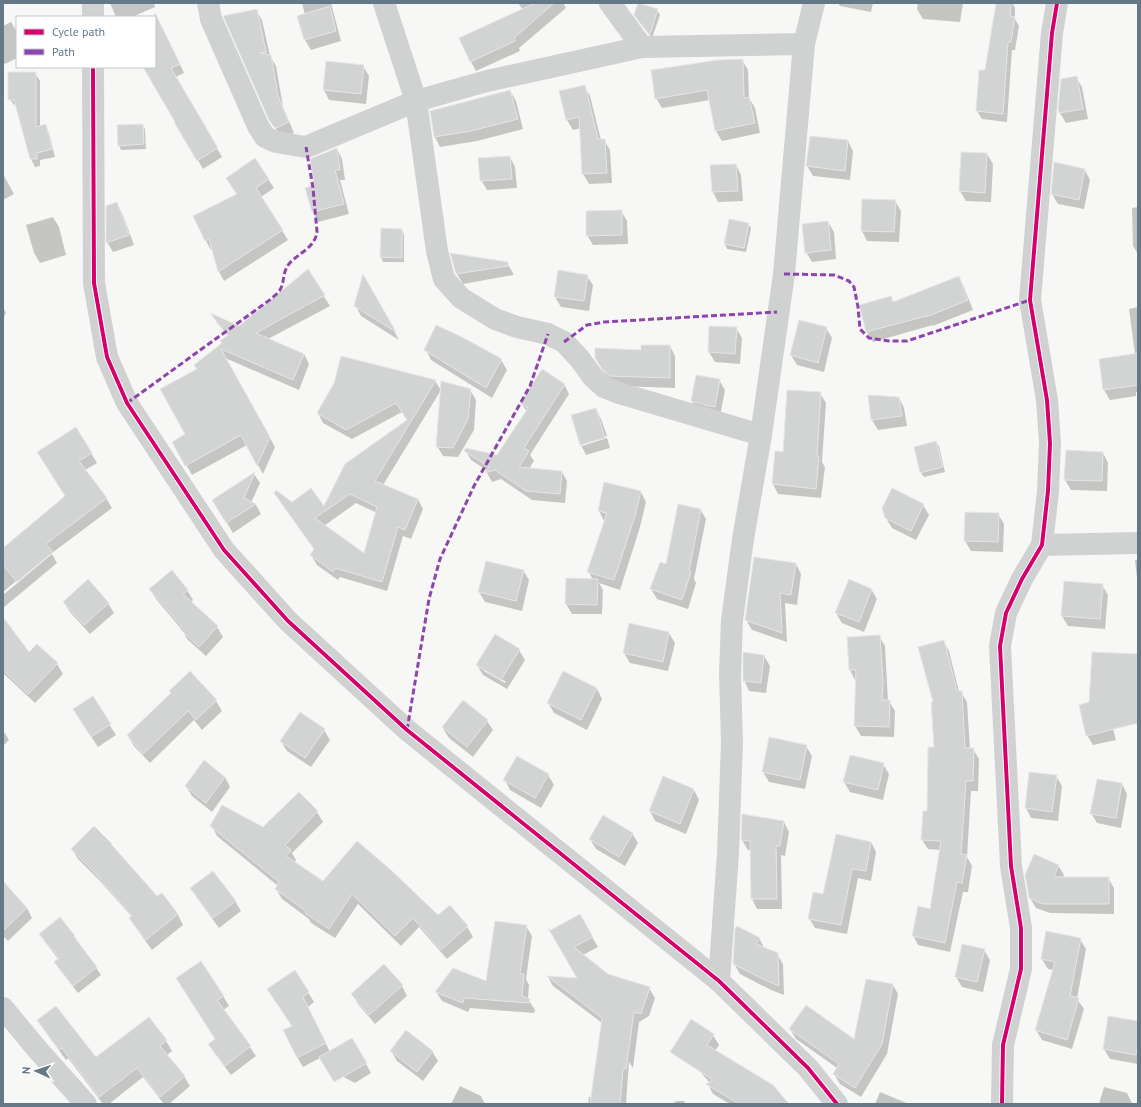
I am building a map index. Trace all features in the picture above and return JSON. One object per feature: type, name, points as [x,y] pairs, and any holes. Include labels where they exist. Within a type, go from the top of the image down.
[{"type":"street","points":[[92,3],[93,16]]},
{"type":"street","points":[[208,3],[211,19],[258,126],[265,137],[276,142],[306,147],[416,101],[487,81],[642,47],[804,44]]},
{"type":"street","points":[[384,3],[416,101],[437,251],[444,279],[461,298],[495,319],[517,328],[548,334],[564,342],[579,358],[593,377],[604,387],[619,393],[761,435]]},
{"type":"street","points":[[610,3],[642,47]]},
{"type":"street","points":[[719,981],[728,853],[732,742],[730,674],[732,620],[743,539],[761,435],[777,312],[784,274],[804,44],[814,3]]},
{"type":"street","points":[[1002,1104],[1003,1045],[1021,969],[1021,928],[1011,866],[1000,646],[1006,612],[1022,579],[1042,544],[1048,491],[1050,443],[1046,400],[1030,300],[1052,34],[1057,3]]},
{"type":"street","points":[[93,68],[94,283],[107,357],[127,403],[224,550],[288,621],[407,730],[719,981],[808,1068],[836,1104]]},
{"type":"street","points":[[1042,544],[1138,543]]},
{"type":"street","points":[[3,1008],[86,1104]]},
{"type":"building","points":[[535,3],[554,3],[514,38],[515,41],[470,62],[459,38]]},
{"type":"building","points":[[638,3],[658,9],[650,34],[634,15]]},
{"type":"building","points":[[996,3],[1011,3],[1010,16],[1015,17],[1011,42],[1008,42],[1003,114],[976,111],[979,70],[985,70]]},
{"type":"building","points":[[330,6],[336,31],[304,40],[297,16]]},
{"type":"building","points":[[257,9],[266,52],[260,53],[271,55],[278,96],[289,122],[276,128],[269,120],[223,16]]},
{"type":"building","points":[[155,13],[180,64],[171,68],[218,148],[197,161],[144,68],[156,68]]},
{"type":"building","points":[[743,59],[744,98],[749,97],[755,123],[715,131],[707,90],[655,99],[651,70],[718,60]]},
{"type":"building","points":[[326,61],[364,65],[361,94],[323,90]]},
{"type":"building","points":[[8,72],[36,72],[36,127],[46,124],[52,149],[37,153],[37,159],[30,159],[14,100],[8,100]]},
{"type":"building","points":[[1077,76],[1083,109],[1059,113],[1058,109],[1061,79]]},
{"type":"building","points":[[585,85],[598,139],[605,139],[607,173],[582,174],[579,117],[566,120],[559,91]]},
{"type":"building","points":[[510,90],[518,119],[471,131],[434,137],[430,111]]},
{"type":"building","points":[[143,124],[144,144],[118,146],[117,125]]},
{"type":"building","points":[[810,136],[848,140],[845,171],[806,166]]},
{"type":"building","points":[[337,148],[340,170],[335,170],[344,204],[312,212],[305,188],[314,185],[310,159]]},
{"type":"building","points":[[961,152],[987,153],[985,193],[959,191]]},
{"type":"building","points":[[510,156],[512,179],[480,181],[478,158]]},
{"type":"building","points":[[255,158],[269,179],[256,188],[283,230],[218,272],[209,239],[205,241],[193,216],[237,194],[226,178]]},
{"type":"building","points":[[1054,162],[1085,169],[1079,200],[1051,194]]},
{"type":"building","points":[[736,164],[738,191],[712,192],[710,165]]},
{"type":"building","points":[[862,199],[896,200],[894,232],[861,231]]},
{"type":"building","points":[[117,202],[129,235],[106,243],[106,206]]},
{"type":"building","points":[[622,210],[622,235],[586,236],[586,211]]},
{"type":"building","points":[[729,219],[749,223],[744,248],[724,244]]},
{"type":"building","points":[[828,221],[831,250],[805,253],[802,224]]},
{"type":"building","points":[[381,228],[402,229],[402,258],[380,257]]},
{"type":"building","points":[[450,253],[508,262],[508,266],[456,274]]},
{"type":"building","points":[[308,269],[325,295],[256,333],[304,354],[293,380],[221,349],[270,437],[257,466],[241,435],[185,466],[172,442],[185,434],[160,389],[197,369],[194,365],[222,343],[220,341],[228,335],[210,313],[239,326]]},
{"type":"building","points":[[558,270],[588,275],[584,301],[554,297]]},
{"type":"building","points":[[363,274],[396,332],[354,306]]},
{"type":"building","points":[[959,276],[968,300],[926,317],[866,332],[859,305],[891,296],[893,302]]},
{"type":"building","points":[[799,320],[827,327],[818,363],[790,355]]},
{"type":"building","points":[[436,325],[462,337],[502,359],[486,388],[424,350]]},
{"type":"building","points":[[709,326],[737,327],[735,354],[708,352]]},
{"type":"building","points":[[641,345],[670,345],[670,378],[610,376],[602,369],[595,358],[595,348],[641,350]]},
{"type":"building","points":[[1138,353],[1138,385],[1103,390],[1099,359]]},
{"type":"building","points":[[341,356],[436,380],[375,481],[418,499],[405,530],[398,527],[382,582],[335,568],[333,572],[310,555],[314,549],[274,493],[276,490],[292,502],[311,488],[324,506],[345,464],[407,420],[396,403],[346,430],[317,413],[334,383]],"holes":[[[350,494],[377,507],[364,553],[315,518]]]},
{"type":"building","points":[[542,369],[565,384],[524,448],[529,451],[519,467],[562,471],[560,494],[526,491],[495,470],[485,473],[489,467],[464,451],[466,448],[497,455],[528,408],[520,403]]},
{"type":"building","points":[[696,375],[720,379],[715,407],[691,401]]},
{"type":"building","points":[[441,381],[471,389],[468,419],[453,448],[436,447]]},
{"type":"building","points":[[787,390],[821,392],[817,455],[819,456],[816,489],[772,484],[775,451],[783,452]]},
{"type":"building","points":[[868,395],[899,397],[902,416],[871,420]]},
{"type":"building","points":[[596,408],[605,438],[580,445],[571,415]]},
{"type":"building","points":[[76,427],[92,453],[79,461],[107,498],[46,544],[53,552],[17,582],[3,565],[3,548],[65,496],[37,452]]},
{"type":"building","points":[[936,441],[943,467],[920,473],[914,447]]},
{"type":"building","points":[[1066,450],[1103,452],[1102,481],[1064,480]]},
{"type":"building","points":[[255,472],[244,498],[256,504],[226,523],[212,500]]},
{"type":"building","points":[[604,482],[641,491],[635,516],[614,580],[587,572],[607,513],[598,511]]},
{"type":"building","points":[[892,488],[924,504],[911,531],[885,518],[882,508]]},
{"type":"building","points":[[678,504],[701,509],[689,571],[691,572],[682,600],[650,589],[660,562],[666,564]]},
{"type":"building","points":[[965,512],[999,513],[998,542],[964,541]]},
{"type":"building","points":[[754,557],[796,563],[791,595],[780,593],[782,633],[745,620]]},
{"type":"building","points":[[486,561],[524,570],[516,601],[478,592]]},
{"type":"building","points":[[172,570],[188,590],[183,594],[218,626],[199,647],[180,629],[182,627],[149,589]]},
{"type":"building","points":[[566,578],[598,579],[597,605],[565,604]]},
{"type":"building","points":[[88,579],[109,603],[84,625],[63,602]]},
{"type":"building","points":[[849,579],[872,589],[859,622],[835,613]]},
{"type":"building","points":[[1064,581],[1103,584],[1100,619],[1061,616]]},
{"type":"building","points":[[3,617],[29,652],[37,644],[58,663],[28,694],[3,670]]},
{"type":"building","points":[[629,623],[669,632],[663,662],[623,653]]},
{"type":"building","points":[[495,634],[520,649],[501,680],[476,665]]},
{"type":"building","points":[[880,635],[883,683],[882,700],[890,700],[889,727],[854,726],[856,670],[849,670],[847,637]]},
{"type":"building","points":[[944,640],[957,691],[962,691],[965,748],[974,748],[973,781],[966,781],[961,854],[967,855],[962,883],[957,882],[945,943],[912,936],[918,906],[930,909],[941,841],[921,840],[923,811],[927,811],[928,747],[934,747],[931,702],[933,702],[918,647]]},
{"type":"building","points":[[743,652],[764,655],[761,683],[743,681]]},
{"type":"building","points":[[1092,652],[1138,654],[1138,723],[1086,736],[1079,705],[1089,702]]},
{"type":"building","points":[[190,671],[217,700],[196,720],[188,711],[143,754],[127,735],[171,693],[169,691]]},
{"type":"building","points":[[563,671],[597,688],[581,720],[547,703]]},
{"type":"building","points":[[93,696],[111,724],[91,737],[73,709]]},
{"type":"building","points":[[463,700],[488,720],[467,747],[442,727]]},
{"type":"building","points":[[300,712],[325,729],[305,758],[280,741]]},
{"type":"building","points":[[769,737],[807,745],[800,780],[762,772]]},
{"type":"building","points":[[850,755],[884,763],[878,790],[843,782]]},
{"type":"building","points":[[517,756],[549,774],[535,798],[503,780]]},
{"type":"building","points":[[204,760],[225,777],[206,803],[185,786]]},
{"type":"building","points":[[1029,772],[1057,775],[1052,812],[1025,808]]},
{"type":"building","points":[[663,776],[694,789],[680,824],[649,811]]},
{"type":"building","points":[[1097,779],[1122,783],[1116,818],[1090,814]]},
{"type":"building","points":[[299,792],[318,811],[285,845],[291,850],[286,856],[323,881],[357,841],[391,870],[438,915],[450,905],[468,926],[441,950],[413,918],[395,936],[352,894],[329,929],[305,913],[306,911],[275,889],[279,882],[210,826],[222,805],[263,827]]},
{"type":"building","points":[[742,814],[784,821],[780,846],[776,846],[777,899],[751,899],[750,841],[741,840]]},
{"type":"building","points":[[603,815],[633,833],[619,857],[589,839]]},
{"type":"building","points":[[94,826],[112,844],[157,896],[162,893],[178,914],[146,940],[129,918],[132,916],[93,871],[71,849]]},
{"type":"building","points":[[836,834],[871,842],[866,871],[852,869],[841,925],[808,919],[813,892],[823,894]]},
{"type":"building","points":[[1034,854],[1059,865],[1054,877],[1109,877],[1109,904],[1043,904],[1029,898],[1025,875]]},
{"type":"building","points":[[213,871],[236,901],[213,918],[190,888]]},
{"type":"building","points":[[3,881],[27,908],[3,931]]},
{"type":"building","points":[[580,914],[593,937],[574,947],[608,974],[650,987],[641,1014],[634,1012],[626,1069],[623,1069],[620,1104],[590,1104],[602,1018],[547,976],[577,978],[548,928],[551,930]]},
{"type":"building","points":[[60,917],[97,967],[73,986],[54,962],[59,958],[39,934]]},
{"type":"building","points":[[495,921],[527,925],[520,974],[524,974],[522,996],[530,999],[529,1003],[464,998],[463,1003],[435,992],[453,968],[486,981]]},
{"type":"building","points":[[737,926],[760,938],[756,944],[778,953],[779,986],[733,964],[735,929]]},
{"type":"building","points":[[1046,931],[1081,938],[1070,996],[1079,998],[1067,1040],[1035,1030],[1055,962],[1041,959]]},
{"type":"building","points":[[962,944],[985,949],[977,982],[955,977]]},
{"type":"building","points":[[201,961],[224,996],[217,1000],[251,1046],[225,1066],[208,1044],[215,1039],[176,978]]},
{"type":"building","points":[[384,964],[403,985],[369,1015],[351,994]]},
{"type":"building","points":[[295,970],[309,992],[303,997],[326,1043],[297,1058],[283,1030],[292,1026],[267,989]]},
{"type":"building","points":[[866,979],[893,984],[882,1044],[855,1088],[833,1074],[839,1064],[789,1029],[806,1005],[854,1039]]},
{"type":"building","points":[[56,1006],[96,1057],[149,1017],[167,1040],[160,1046],[185,1076],[160,1097],[137,1068],[99,1097],[62,1048],[59,1050],[37,1020]]},
{"type":"building","points":[[1108,1016],[1138,1021],[1138,1043],[1136,1055],[1103,1049]]},
{"type":"building","points":[[691,1019],[714,1034],[707,1045],[773,1085],[789,1104],[739,1104],[706,1084],[713,1080],[670,1052]]},
{"type":"building","points":[[406,1030],[433,1051],[417,1072],[390,1051]]},
{"type":"building","points":[[352,1038],[367,1063],[334,1082],[319,1057]]},
{"type":"marked path","points":[[127,403],[271,299],[280,290],[283,283],[284,274],[289,264],[310,246],[316,238],[317,232],[313,188],[306,147]]},
{"type":"marked path","points":[[784,274],[834,275],[849,281],[854,287],[860,329],[869,338],[889,341],[907,341],[1030,300]]},
{"type":"marked path","points":[[564,342],[587,325],[604,322],[777,312]]},
{"type":"marked path","points":[[407,730],[429,599],[440,559],[474,486],[530,386],[548,334]]},
{"type":"cycle path","points":[[1002,1104],[1003,1045],[1021,969],[1021,928],[1011,866],[1000,646],[1006,613],[1022,579],[1042,545],[1048,491],[1050,443],[1047,400],[1030,300],[1052,33],[1057,3]]},
{"type":"cycle path","points":[[93,68],[94,283],[107,357],[127,403],[224,550],[288,621],[407,730],[719,981],[808,1068],[837,1104]]}]
